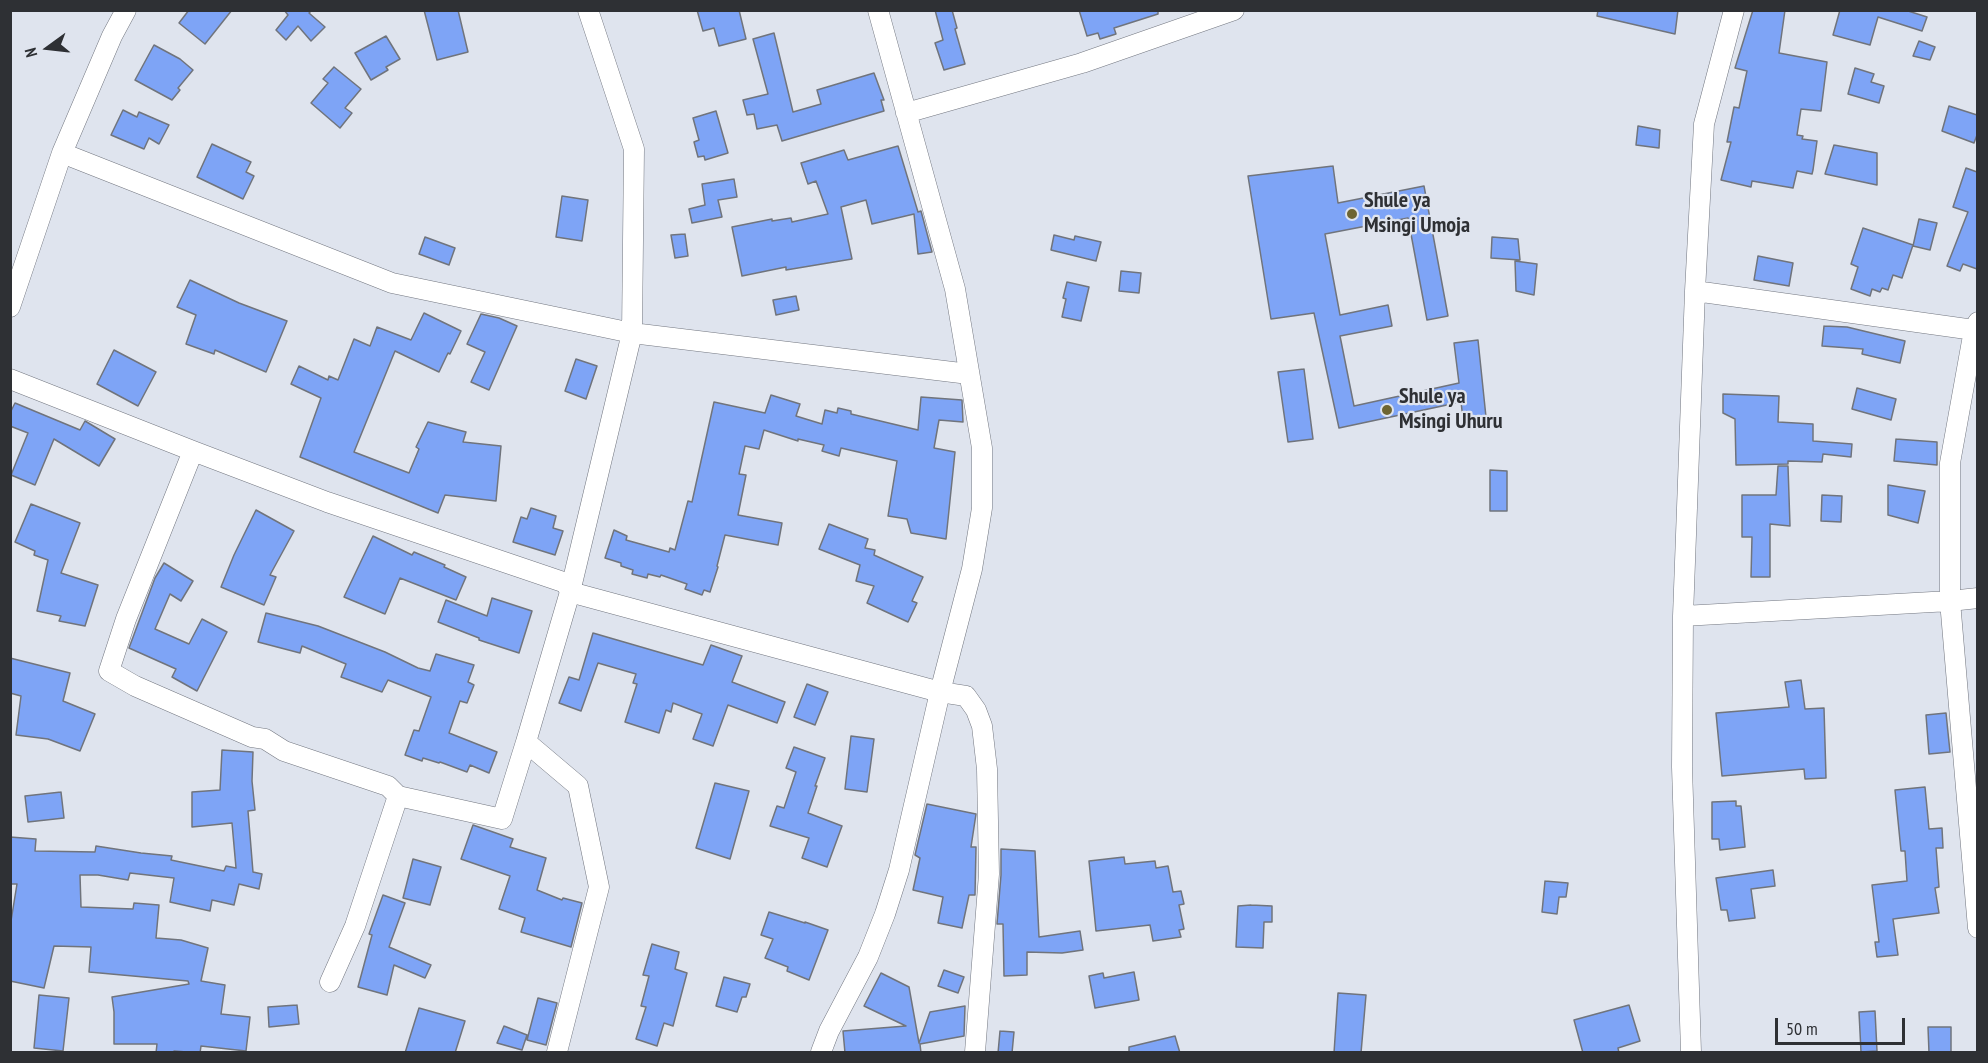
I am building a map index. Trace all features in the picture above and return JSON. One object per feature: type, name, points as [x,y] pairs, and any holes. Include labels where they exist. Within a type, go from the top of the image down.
[{"type":"street","points":[[12,297],[62,153],[112,36],[126,10]]},
{"type":"street","points":[[193,452],[126,619],[109,670],[135,686],[252,737],[265,739],[284,751],[388,786],[398,796],[502,819],[570,592],[633,333],[634,149],[588,10]]},
{"type":"street","points":[[821,1053],[829,1031],[868,957],[899,870],[939,692],[972,569],[982,508],[982,448],[955,289],[878,10]]},
{"type":"street","points":[[906,113],[1082,63],[1234,10]]},
{"type":"street","points":[[1691,1053],[1682,767],[1683,616],[1695,291],[1704,124],[1734,10]]},
{"type":"street","points":[[62,153],[392,282],[633,333],[969,374]]},
{"type":"street","points":[[1695,291],[1976,326],[1950,463],[1950,602],[1977,928]]},
{"type":"street","points":[[10,379],[193,452],[327,502],[566,583],[570,592]]},
{"type":"street","points":[[570,592],[939,692],[966,696],[976,710],[982,726],[987,769],[989,874],[975,1053]]},
{"type":"street","points":[[1683,616],[1950,602],[1977,598]]},
{"type":"street","points":[[526,742],[578,786],[599,887],[557,1053]]},
{"type":"street","points":[[330,982],[355,926],[398,796]]},
{"type":"building","points":[[189,10],[232,10],[205,44],[179,23]]},
{"type":"building","points":[[284,10],[312,10],[309,13],[325,27],[311,41],[298,26],[286,40],[276,30],[288,15]]},
{"type":"building","points":[[424,10],[458,10],[468,52],[437,60]]},
{"type":"building","points":[[697,10],[739,10],[746,39],[719,46],[714,28],[703,31]]},
{"type":"building","points":[[935,10],[952,10],[965,64],[944,70],[935,43],[943,40]]},
{"type":"building","points":[[1079,10],[1158,10],[1158,14],[1114,28],[1116,34],[1100,39],[1098,33],[1087,36]]},
{"type":"building","points":[[1598,10],[1678,10],[1675,34],[1597,16]]},
{"type":"building","points":[[1753,10],[1785,10],[1779,53],[1827,62],[1821,111],[1801,109],[1797,135],[1803,136],[1802,139],[1817,141],[1812,174],[1797,171],[1793,188],[1752,181],[1751,187],[1721,180],[1731,142],[1727,142],[1734,107],[1739,108],[1747,71],[1735,68]]},
{"type":"building","points":[[1840,10],[1905,10],[1927,17],[1922,31],[1878,17],[1870,45],[1833,35]]},
{"type":"building","points":[[774,33],[793,112],[821,104],[817,90],[874,73],[884,100],[881,100],[884,111],[782,141],[777,125],[757,129],[754,114],[747,115],[743,100],[768,94],[753,39]]},
{"type":"building","points":[[386,36],[400,59],[386,67],[388,70],[371,80],[355,53]]},
{"type":"building","points":[[1919,41],[1935,47],[1930,60],[1913,56]]},
{"type":"building","points":[[154,45],[180,59],[193,70],[178,88],[180,90],[172,100],[135,80]]},
{"type":"building","points":[[334,67],[361,89],[345,108],[352,113],[340,128],[311,103],[328,83],[323,79]]},
{"type":"building","points":[[1855,68],[1874,74],[1871,82],[1884,86],[1879,103],[1848,94]]},
{"type":"building","points":[[1949,106],[1977,115],[1977,135],[1974,143],[1942,131]]},
{"type":"building","points":[[123,110],[137,117],[139,112],[169,125],[159,144],[149,138],[144,149],[111,135]]},
{"type":"building","points":[[716,111],[728,153],[705,160],[704,156],[698,157],[694,142],[699,140],[693,118]]},
{"type":"building","points":[[1638,126],[1660,130],[1659,148],[1636,145]]},
{"type":"building","points":[[212,144],[251,162],[246,172],[254,176],[243,199],[197,177]]},
{"type":"building","points":[[1834,145],[1877,153],[1877,185],[1825,174]]},
{"type":"building","points":[[898,146],[918,212],[921,211],[932,252],[918,254],[914,214],[872,224],[866,200],[841,207],[852,259],[786,270],[786,267],[742,276],[732,227],[772,219],[772,221],[791,218],[792,222],[828,214],[816,181],[808,184],[801,163],[844,150],[848,160]]},
{"type":"building","points":[[1333,166],[1338,203],[1424,186],[1448,316],[1427,320],[1408,218],[1325,234],[1340,315],[1388,305],[1392,326],[1340,336],[1354,406],[1459,383],[1454,343],[1478,340],[1486,417],[1463,419],[1461,402],[1339,428],[1314,313],[1271,319],[1248,176]]},
{"type":"building","points":[[1966,168],[1977,172],[1977,269],[1963,264],[1960,271],[1947,266],[1968,212],[1953,207]]},
{"type":"building","points":[[734,179],[737,197],[718,200],[722,217],[692,223],[689,209],[705,205],[702,184]]},
{"type":"building","points":[[562,196],[588,200],[582,241],[556,237]]},
{"type":"building","points":[[1919,219],[1937,223],[1930,250],[1913,246]]},
{"type":"building","points":[[1863,228],[1913,245],[1902,278],[1893,275],[1888,290],[1882,288],[1880,292],[1872,289],[1870,296],[1851,289],[1858,267],[1851,264]]},
{"type":"building","points":[[685,234],[688,256],[675,258],[671,235]]},
{"type":"building","points":[[1054,235],[1074,240],[1075,236],[1101,242],[1096,261],[1051,250]]},
{"type":"building","points":[[425,237],[455,248],[449,265],[419,254]]},
{"type":"building","points":[[1492,237],[1518,239],[1520,260],[1491,258]]},
{"type":"building","points":[[1758,256],[1793,263],[1789,286],[1754,280]]},
{"type":"building","points":[[1515,261],[1537,264],[1534,295],[1516,291]]},
{"type":"building","points":[[1121,271],[1141,273],[1139,293],[1119,291]]},
{"type":"building","points":[[190,280],[239,303],[287,321],[266,372],[215,350],[214,354],[186,344],[196,315],[177,307]]},
{"type":"building","points":[[1067,282],[1089,287],[1081,321],[1062,317]]},
{"type":"building","points":[[796,296],[799,310],[776,315],[773,300]]},
{"type":"building","points":[[424,313],[461,331],[450,354],[448,353],[439,372],[395,351],[354,452],[409,473],[419,449],[416,447],[428,422],[466,432],[463,442],[501,446],[496,501],[445,495],[438,513],[300,457],[321,398],[291,384],[299,366],[328,380],[329,376],[338,380],[354,339],[370,346],[377,327],[411,340]]},
{"type":"building","points":[[481,314],[499,318],[517,326],[489,390],[471,382],[485,352],[467,344]]},
{"type":"building","points":[[1824,326],[1847,327],[1905,341],[1900,363],[1862,354],[1863,349],[1822,346]]},
{"type":"building","points":[[114,350],[156,372],[138,406],[97,384]]},
{"type":"building","points":[[576,359],[597,366],[586,399],[565,391]]},
{"type":"building","points":[[1304,369],[1313,439],[1288,442],[1278,372]]},
{"type":"building","points":[[1857,388],[1896,399],[1891,420],[1852,409]]},
{"type":"building","points":[[1723,394],[1779,396],[1778,422],[1813,424],[1813,441],[1852,444],[1851,457],[1823,454],[1822,462],[1788,461],[1788,464],[1736,465],[1735,419],[1723,413]]},
{"type":"building","points":[[771,395],[800,404],[796,416],[822,424],[825,410],[837,413],[838,408],[851,411],[851,414],[918,430],[921,397],[962,400],[963,422],[939,420],[934,448],[955,452],[946,539],[911,533],[907,519],[888,516],[897,461],[841,448],[839,456],[822,451],[824,445],[798,439],[798,441],[764,430],[759,449],[745,446],[739,474],[746,475],[738,515],[782,523],[778,545],[725,535],[710,592],[704,590],[702,595],[685,589],[687,584],[661,575],[660,577],[648,574],[647,578],[632,574],[633,570],[605,558],[614,530],[627,536],[626,540],[669,552],[670,548],[675,550],[688,501],[692,502],[714,402],[765,413]]},
{"type":"building","points":[[15,403],[80,430],[85,421],[115,439],[99,466],[54,439],[35,485],[11,475],[28,433],[10,426],[10,413]]},
{"type":"building","points":[[1896,439],[1937,442],[1937,465],[1894,461]]},
{"type":"building","points":[[1778,466],[1788,466],[1790,526],[1770,524],[1770,577],[1751,577],[1752,537],[1742,537],[1742,495],[1776,495]]},
{"type":"building","points":[[1490,470],[1507,471],[1507,511],[1490,511]]},
{"type":"building","points":[[1888,485],[1925,491],[1918,523],[1888,515]]},
{"type":"building","points":[[1822,495],[1842,496],[1841,522],[1821,521]]},
{"type":"building","points":[[31,504],[80,523],[61,573],[98,585],[85,626],[59,621],[61,616],[37,611],[48,560],[34,555],[35,551],[15,542]]},
{"type":"building","points":[[531,508],[556,516],[553,528],[563,531],[555,555],[513,542],[521,517],[527,519]]},
{"type":"building","points":[[256,510],[294,531],[270,575],[276,577],[264,605],[221,587]]},
{"type":"building","points":[[829,524],[868,539],[865,548],[875,550],[874,555],[923,577],[912,601],[917,603],[908,622],[867,603],[874,586],[856,581],[860,565],[819,549]]},
{"type":"building","points":[[373,536],[412,555],[414,552],[445,565],[444,567],[466,577],[456,600],[400,578],[385,614],[344,597]]},
{"type":"building","points":[[164,563],[193,581],[181,601],[170,594],[155,629],[189,644],[202,619],[227,632],[197,691],[172,677],[176,669],[129,648],[155,578]]},
{"type":"building","points":[[492,598],[532,611],[519,653],[479,640],[479,638],[438,622],[446,600],[487,616]]},
{"type":"building","points":[[266,613],[318,626],[430,671],[436,654],[474,665],[468,682],[474,685],[467,703],[460,701],[449,733],[497,752],[489,773],[470,765],[467,772],[440,762],[423,758],[422,761],[405,755],[414,730],[419,731],[431,697],[388,680],[382,692],[341,677],[346,664],[302,646],[300,653],[258,642]]},
{"type":"building","points":[[593,633],[703,665],[711,645],[742,656],[732,682],[785,702],[777,723],[728,705],[713,746],[693,739],[702,714],[673,703],[671,712],[666,710],[659,733],[625,722],[637,684],[633,683],[636,674],[598,663],[581,711],[559,703],[569,677],[579,680]]},
{"type":"building","points":[[10,658],[70,673],[63,701],[95,714],[80,751],[48,739],[16,735],[21,696],[10,693]]},
{"type":"building","points":[[1801,680],[1805,709],[1824,708],[1826,778],[1805,779],[1804,769],[1722,776],[1716,713],[1789,707],[1785,682]]},
{"type":"building","points":[[807,684],[828,692],[815,725],[794,717]]},
{"type":"building","points":[[1946,713],[1950,752],[1929,754],[1926,715]]},
{"type":"building","points":[[851,736],[874,739],[867,792],[845,789]]},
{"type":"building","points":[[794,747],[825,758],[808,813],[842,826],[827,867],[802,858],[809,838],[770,826],[777,806],[784,808],[796,772],[786,768]]},
{"type":"building","points":[[222,750],[253,752],[252,781],[255,810],[248,811],[253,872],[262,874],[259,889],[239,884],[234,905],[212,900],[210,911],[170,902],[174,878],[130,873],[128,880],[98,875],[80,875],[81,907],[133,909],[134,903],[159,905],[156,938],[181,940],[208,948],[201,981],[225,985],[221,1014],[250,1017],[246,1051],[201,1046],[200,1053],[174,1051],[174,1053],[156,1053],[157,1044],[114,1044],[112,997],[189,984],[188,981],[89,972],[91,947],[54,946],[44,988],[10,981],[10,927],[17,884],[10,884],[10,837],[36,839],[35,851],[95,852],[96,846],[172,856],[171,860],[224,871],[226,866],[236,868],[232,823],[192,827],[192,792],[220,790]]},
{"type":"building","points":[[715,783],[749,791],[730,859],[696,848]]},
{"type":"building","points":[[1925,787],[1929,829],[1942,828],[1943,848],[1936,848],[1939,887],[1935,888],[1939,913],[1893,919],[1898,955],[1877,957],[1875,942],[1879,942],[1872,885],[1907,881],[1905,851],[1901,851],[1895,790]]},
{"type":"building","points":[[61,792],[64,818],[28,822],[25,796]]},
{"type":"building","points":[[1736,801],[1736,806],[1741,806],[1745,847],[1720,850],[1719,839],[1712,839],[1712,802]]},
{"type":"building","points":[[927,804],[976,814],[971,847],[976,847],[975,895],[969,895],[962,928],[938,923],[943,897],[913,890],[920,858],[915,855]]},
{"type":"building","points":[[473,825],[513,839],[510,847],[546,858],[537,890],[562,900],[563,898],[582,903],[571,947],[521,932],[525,918],[499,909],[510,876],[461,859]]},
{"type":"building","points":[[1001,849],[1035,851],[1039,937],[1080,931],[1083,950],[1062,953],[1027,952],[1027,975],[1004,976],[1003,924],[997,924]]},
{"type":"building","points":[[1124,857],[1125,864],[1155,861],[1156,868],[1168,866],[1173,892],[1181,891],[1184,904],[1179,905],[1184,929],[1179,930],[1181,937],[1153,941],[1150,925],[1096,931],[1089,861]]},
{"type":"building","points":[[413,859],[441,867],[430,905],[403,898]]},
{"type":"building","points":[[1773,870],[1775,886],[1751,889],[1755,918],[1729,921],[1727,910],[1721,910],[1716,878]]},
{"type":"building","points":[[1545,881],[1568,883],[1566,897],[1559,897],[1557,914],[1542,912]]},
{"type":"building","points":[[383,895],[405,903],[389,947],[431,965],[425,978],[394,965],[387,995],[358,987],[372,935],[369,934]]},
{"type":"building","points":[[1238,906],[1272,906],[1272,922],[1264,922],[1263,948],[1236,947]]},
{"type":"building","points":[[769,912],[828,930],[809,980],[787,971],[788,967],[765,958],[773,939],[761,935]]},
{"type":"building","points":[[652,944],[679,952],[675,969],[687,973],[673,1026],[664,1023],[657,1046],[636,1039],[646,1007],[641,1006],[649,976],[643,975]]},
{"type":"building","points":[[944,970],[964,977],[958,993],[938,986]]},
{"type":"building","points":[[1134,972],[1139,1000],[1095,1008],[1089,976],[1103,973],[1104,978]]},
{"type":"building","points":[[881,973],[909,987],[919,1043],[930,1012],[965,1006],[964,1036],[920,1044],[921,1053],[845,1053],[843,1031],[906,1026],[864,1006]]},
{"type":"building","points":[[724,977],[750,984],[746,997],[742,997],[737,1012],[716,1006]]},
{"type":"building","points":[[1338,993],[1366,995],[1361,1053],[1334,1053]]},
{"type":"building","points":[[39,995],[69,998],[63,1051],[34,1048]]},
{"type":"building","points":[[538,998],[557,1003],[546,1045],[527,1040]]},
{"type":"building","points":[[297,1005],[299,1024],[269,1027],[268,1007]]},
{"type":"building","points":[[1629,1005],[1640,1041],[1618,1048],[1619,1053],[1583,1053],[1574,1020]]},
{"type":"building","points":[[419,1008],[465,1021],[455,1053],[405,1053]]},
{"type":"building","points":[[1875,1011],[1877,1051],[1861,1052],[1859,1012]]},
{"type":"building","points":[[504,1026],[527,1035],[522,1050],[497,1043]]},
{"type":"building","points":[[1928,1027],[1951,1027],[1951,1053],[1929,1053]]},
{"type":"building","points":[[1000,1031],[1014,1032],[1012,1053],[998,1053]]},
{"type":"building","points":[[1175,1036],[1180,1053],[1129,1053],[1129,1047]]},
{"type":"place","name":"Shule ya Msingi Umoja","points":[[1352,214]]},
{"type":"place","name":"Shule ya Msingi Uhuru","points":[[1387,410]]}]
